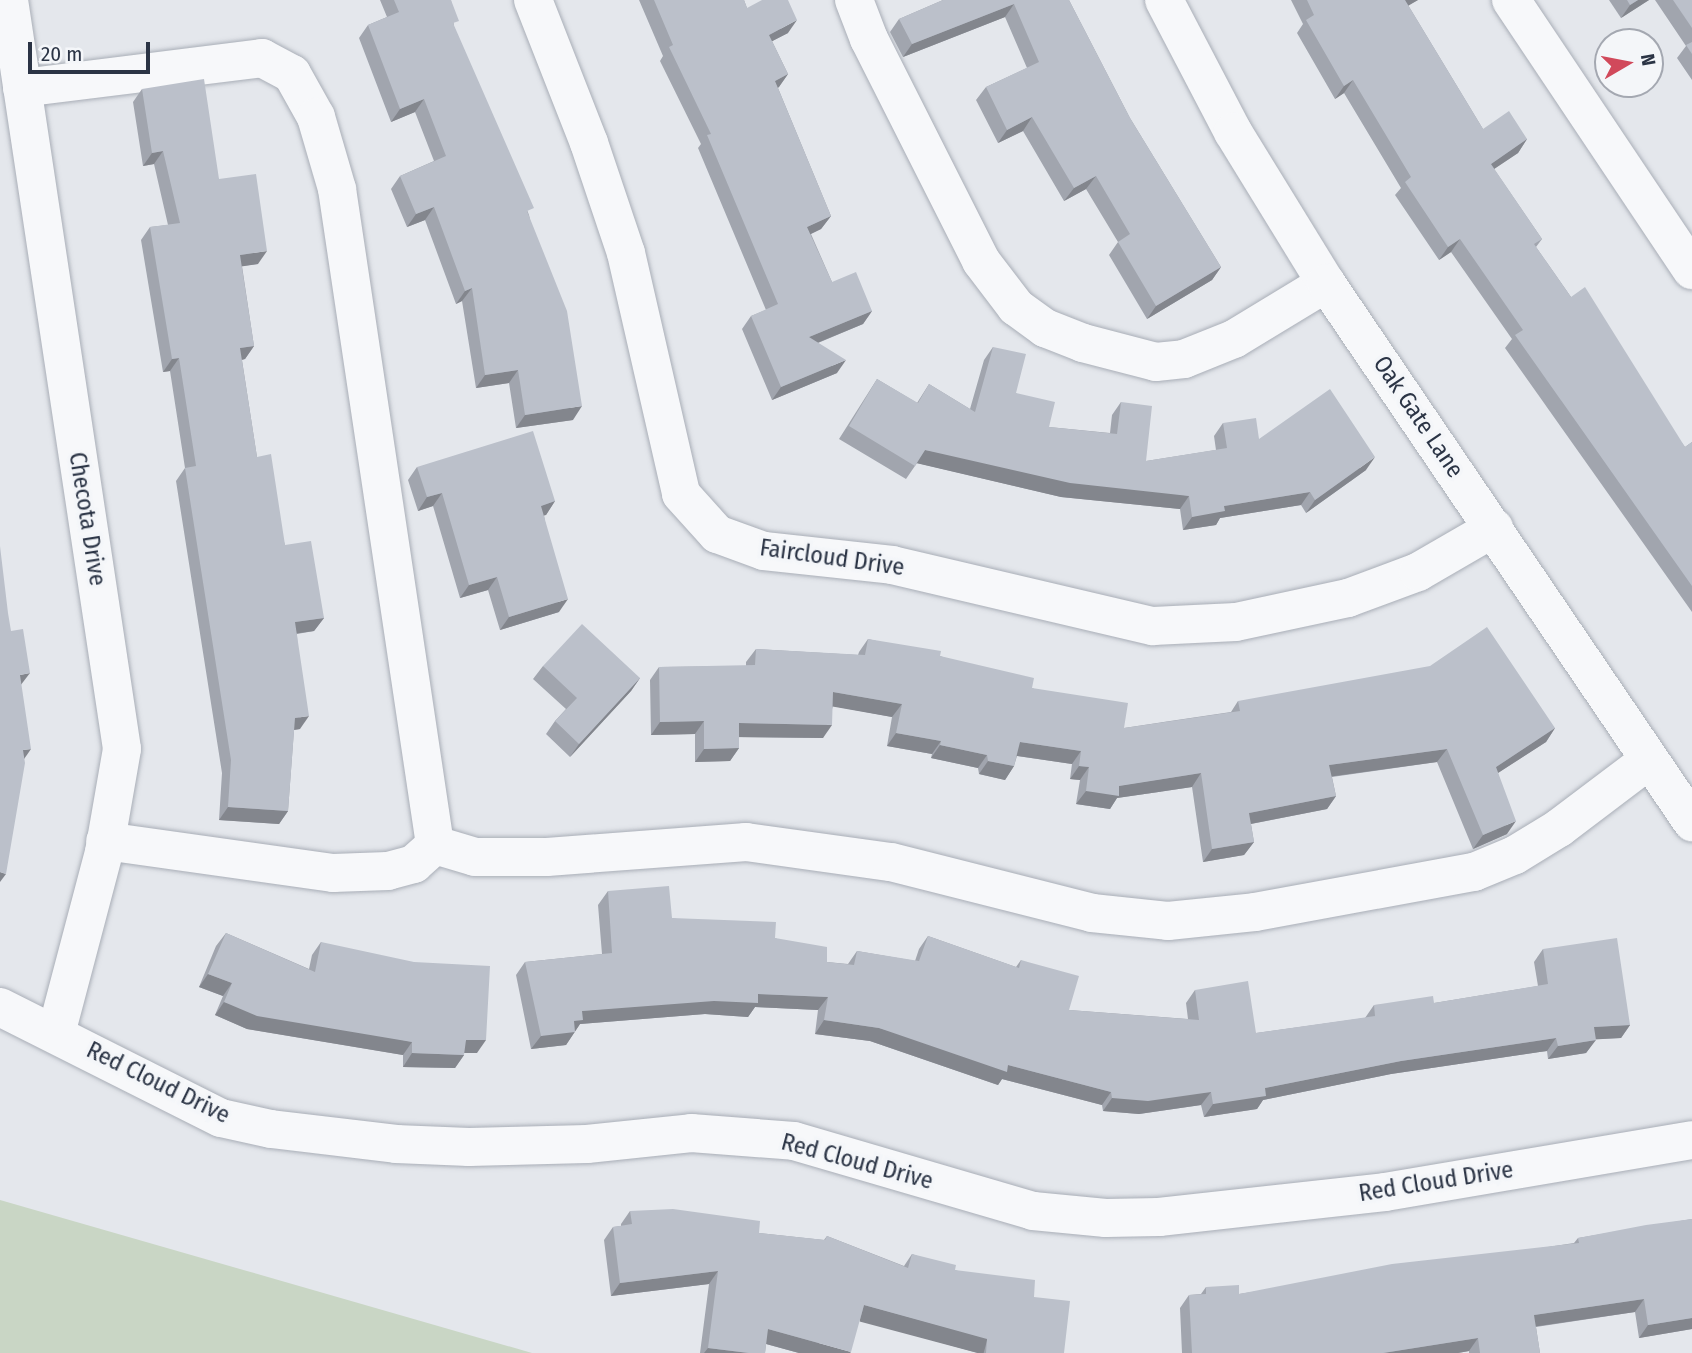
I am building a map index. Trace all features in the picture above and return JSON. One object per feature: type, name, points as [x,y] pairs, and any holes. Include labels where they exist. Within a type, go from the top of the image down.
[{"type":"street","name":"Checota Drive","points":[[9,0],[122,749],[105,841],[56,1034]]},
{"type":"street","name":"Faircloud Drive","points":[[533,0],[589,143],[625,253],[681,494],[717,534],[764,551],[892,565],[1153,626],[1236,622],[1348,598],[1418,572],[1494,528]]},
{"type":"street","points":[[854,0],[881,64],[981,261],[1016,307],[1045,328],[1083,344],[1156,362],[1184,359],[1234,339],[1326,283]]},
{"type":"street","name":"Oak Gate Lane","points":[[1164,0],[1233,132],[1326,283],[1692,822]]},
{"type":"street","points":[[1511,0],[1692,270]]},
{"type":"street","points":[[22,88],[262,58],[292,74],[316,117],[337,189],[435,845]]},
{"type":"street","points":[[435,845],[475,857],[547,858],[746,842],[891,862],[1092,912],[1168,921],[1255,912],[1474,872],[1515,855],[1559,828],[1649,760]]},
{"type":"street","points":[[105,841],[333,873],[388,871],[414,864],[435,845]]},
{"type":"street","name":"Red Cloud Drive","points":[[0,1007],[221,1118],[271,1129],[396,1144],[469,1147],[587,1144],[691,1133],[794,1141],[1033,1211],[1106,1218],[1159,1217],[1385,1192],[1692,1140]]},
{"type":"green space","points":[[0,1200],[532,1353],[0,1353]]},
{"type":"building","points":[[394,0],[451,0],[459,21],[453,23],[534,208],[527,211],[567,311],[582,406],[525,415],[518,370],[485,375],[472,288],[465,291],[434,207],[416,214],[400,176],[446,156],[424,99],[400,109],[368,25],[399,12]]},
{"type":"building","points":[[654,0],[744,0],[747,8],[762,0],[788,0],[797,20],[769,35],[788,74],[775,81],[831,216],[807,227],[832,282],[856,272],[872,311],[809,337],[846,360],[781,387],[751,316],[778,304],[707,135],[711,134],[669,47],[673,45]]},
{"type":"building","points":[[943,0],[1069,0],[1130,118],[1221,267],[1156,306],[1118,242],[1130,234],[1096,176],[1074,188],[1032,117],[1007,130],[986,87],[1039,62],[1014,4],[912,44],[899,19]]},
{"type":"building","points":[[1307,0],[1405,0],[1483,129],[1509,111],[1527,139],[1491,164],[1542,239],[1534,244],[1571,297],[1585,287],[1685,447],[1692,442],[1692,586],[1515,335],[1523,330],[1460,239],[1448,247],[1405,182],[1411,177],[1353,80],[1344,86],[1306,20],[1314,15]]},
{"type":"building","points":[[1673,0],[1692,0],[1692,28]]},
{"type":"building","points":[[1692,42],[1692,54],[1686,45]]},
{"type":"building","points":[[204,79],[219,179],[256,174],[267,251],[240,255],[254,346],[240,348],[257,457],[271,454],[285,545],[311,541],[324,618],[295,622],[309,716],[295,718],[288,811],[228,807],[231,760],[185,468],[196,466],[179,358],[172,359],[150,227],[180,223],[163,151],[152,153],[142,89]]},
{"type":"building","points":[[993,347],[1026,354],[1016,393],[1055,402],[1049,427],[1117,434],[1121,402],[1152,406],[1146,461],[1227,448],[1223,423],[1256,418],[1259,439],[1330,389],[1375,457],[1315,500],[1310,492],[1224,506],[1225,511],[1192,517],[1189,496],[1070,483],[925,450],[915,466],[849,426],[877,379],[918,403],[929,384],[975,412]]},
{"type":"building","points":[[533,431],[555,501],[541,506],[568,599],[509,617],[497,577],[469,585],[442,493],[427,497],[417,467]]},
{"type":"building","points":[[0,546],[11,631],[23,629],[30,673],[20,675],[31,749],[23,750],[25,763],[6,874],[0,872]]},
{"type":"building","points":[[582,624],[640,678],[579,744],[555,721],[577,698],[543,666]]},
{"type":"building","points":[[1487,627],[1555,728],[1496,767],[1516,821],[1483,835],[1447,749],[1329,765],[1336,796],[1249,813],[1254,842],[1212,849],[1201,773],[1119,786],[1119,796],[1086,791],[1089,767],[1079,766],[1081,751],[1020,742],[1014,766],[988,761],[987,755],[940,745],[941,741],[896,733],[902,704],[833,692],[832,725],[739,723],[739,748],[704,749],[704,721],[660,722],[659,667],[755,665],[756,649],[865,655],[868,639],[941,651],[940,656],[1034,678],[1032,688],[1128,703],[1124,728],[1240,711],[1238,701],[1430,666]]},
{"type":"building","points":[[669,886],[672,918],[776,922],[775,938],[827,947],[827,962],[854,965],[857,951],[919,961],[928,936],[1019,968],[1021,960],[1079,976],[1069,1010],[1199,1020],[1195,990],[1248,981],[1256,1033],[1375,1016],[1374,1005],[1433,996],[1434,1003],[1548,984],[1543,949],[1617,938],[1630,1025],[1594,1027],[1596,1040],[1558,1046],[1556,1038],[1401,1061],[1265,1088],[1266,1096],[1213,1104],[1211,1092],[1148,1101],[1112,1098],[1111,1092],[1008,1065],[1007,1072],[879,1028],[824,1020],[828,997],[758,994],[758,1003],[714,1001],[582,1011],[583,1020],[574,1021],[575,1032],[541,1036],[525,962],[612,953],[608,891]]},
{"type":"building","points":[[226,933],[315,972],[321,942],[414,962],[490,966],[486,1040],[466,1040],[464,1055],[412,1053],[412,1042],[257,1016],[224,1002],[232,983],[208,974]]},
{"type":"building","points":[[673,1209],[760,1221],[759,1233],[825,1240],[827,1236],[908,1268],[912,1254],[956,1265],[955,1270],[1035,1280],[1034,1297],[1070,1301],[1064,1353],[986,1353],[987,1339],[864,1305],[851,1352],[768,1329],[765,1353],[708,1348],[718,1271],[620,1283],[613,1227],[632,1224],[630,1211]]},
{"type":"building","points":[[1692,1219],[1692,1318],[1648,1325],[1644,1299],[1534,1315],[1540,1353],[1480,1353],[1478,1338],[1383,1353],[1192,1353],[1189,1295],[1206,1294],[1206,1287],[1239,1285],[1239,1294],[1392,1264],[1579,1243],[1578,1238]]}]
